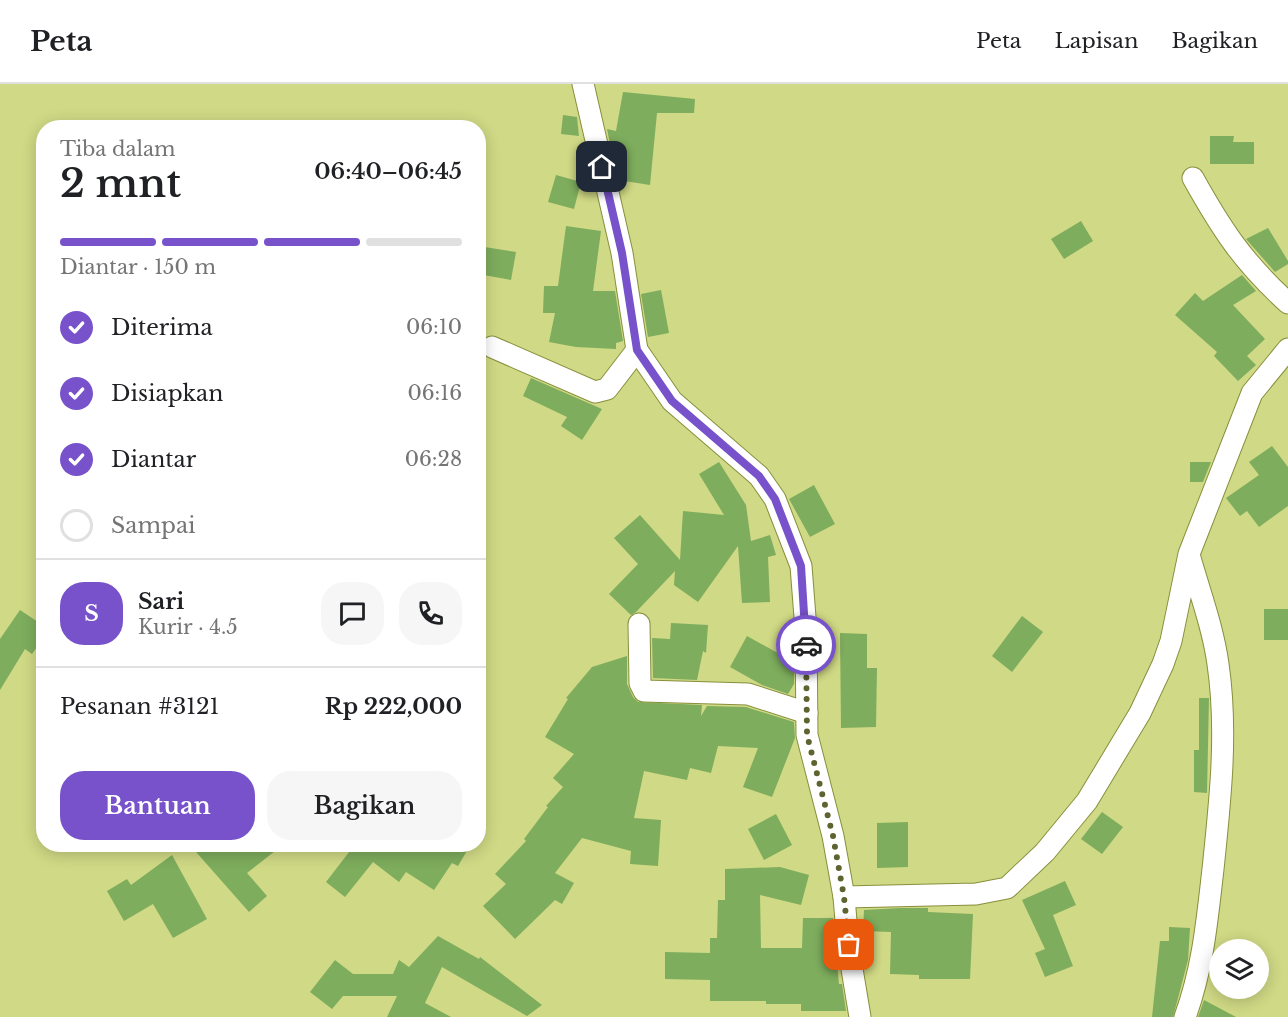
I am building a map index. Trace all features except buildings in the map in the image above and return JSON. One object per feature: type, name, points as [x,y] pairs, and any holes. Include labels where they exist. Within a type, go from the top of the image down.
[{"type":"street","points":[[583,84],[622,253],[637,350],[672,401],[759,476],[775,499],[801,566],[806,630],[809,745],[833,836],[844,897],[860,1017]]},
{"type":"street","points":[[1193,178],[1222,230],[1241,255],[1288,303]]},
{"type":"street","points":[[492,347],[594,393],[607,388],[637,350]]},
{"type":"street","points":[[844,897],[952,896],[993,892],[1007,888],[1045,852],[1087,801],[1140,713],[1163,664],[1171,640],[1189,554],[1252,393],[1288,349]]},
{"type":"street","points":[[1185,1017],[1196,988],[1207,924],[1220,799],[1222,719],[1218,662],[1189,554]]},
{"type":"street","points":[[639,624],[640,682],[644,691],[748,694],[807,713]]},
{"type":"way so far","points":[[806,645],[807,735],[833,836],[844,897],[849,945]]},
{"type":"route","points":[[602,167],[622,253],[637,350],[672,401],[759,476],[775,499],[788,527],[801,566],[806,645]]}]
